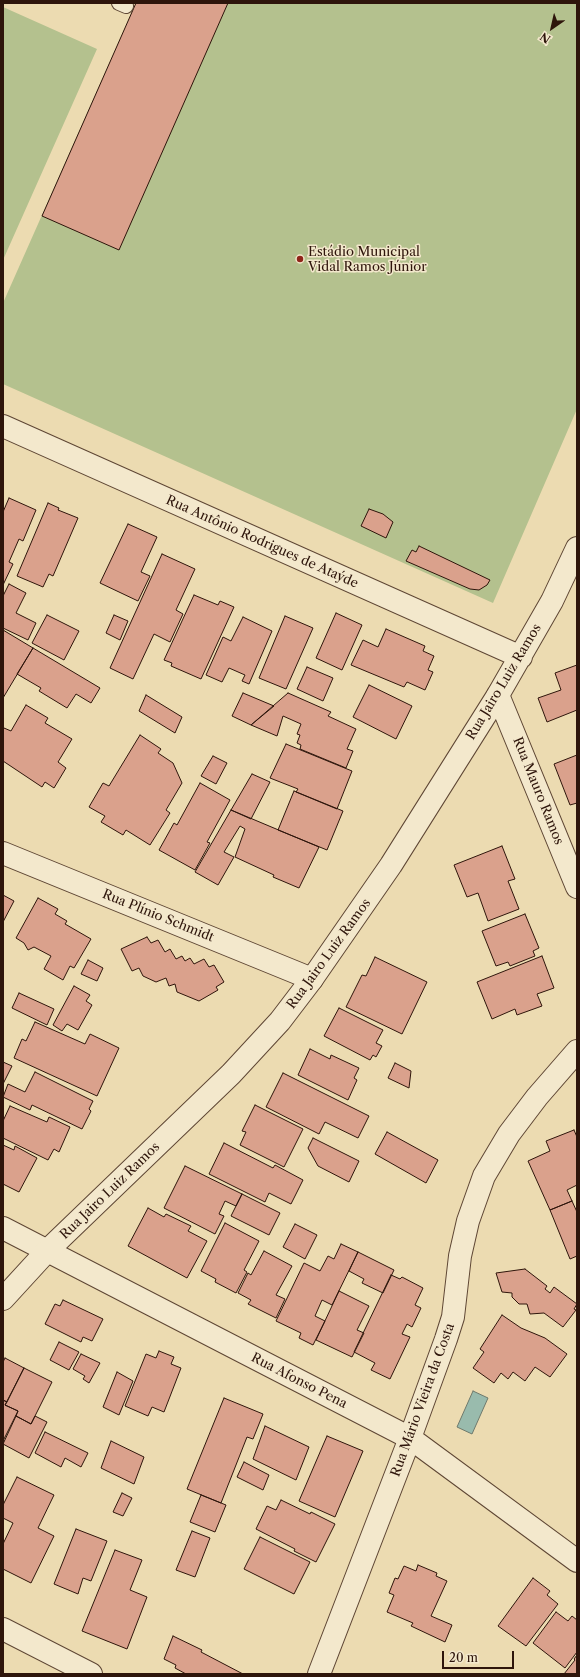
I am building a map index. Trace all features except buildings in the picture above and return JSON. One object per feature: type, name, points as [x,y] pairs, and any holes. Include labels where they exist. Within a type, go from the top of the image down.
[{"type":"street","name":"Rua Antônio Rodrigues de Ataýde","points":[[3,426],[520,657]]},
{"type":"street","name":"Rua Jairo Luiz Ramos","points":[[3,1299],[47,1251],[231,1074],[280,1021],[347,931],[391,865],[520,657],[552,601],[577,548]]},
{"type":"street","name":"Rua Mauro Ramos","points":[[498,694],[577,887]]},
{"type":"street","name":"Rua Plínio Schmidt","points":[[3,854],[312,979]]},
{"type":"street","name":"Rua Mário Vieira da Costa","points":[[319,1674],[410,1438],[449,1332],[453,1317],[460,1256],[468,1221],[484,1176],[509,1134],[538,1097],[577,1052]]},
{"type":"street","name":"Rua Afonso Pena","points":[[3,1228],[410,1438],[577,1561]]},
{"type":"street","points":[[3,1629],[91,1674]]},
{"type":"green space","name":"Estádio Municipal Vidal Ramos Júnior","points":[[136,3],[577,3],[577,409],[493,603],[3,384],[3,303]]},
{"type":"green space","points":[[3,7],[97,49],[3,260]]},
{"type":"shaded area","points":[[473,1391],[488,1398],[472,1434],[457,1427]]},
{"type":"place","name":"Estádio Municipal Vidal Ramos Júnior","points":[[300,259]]}]
